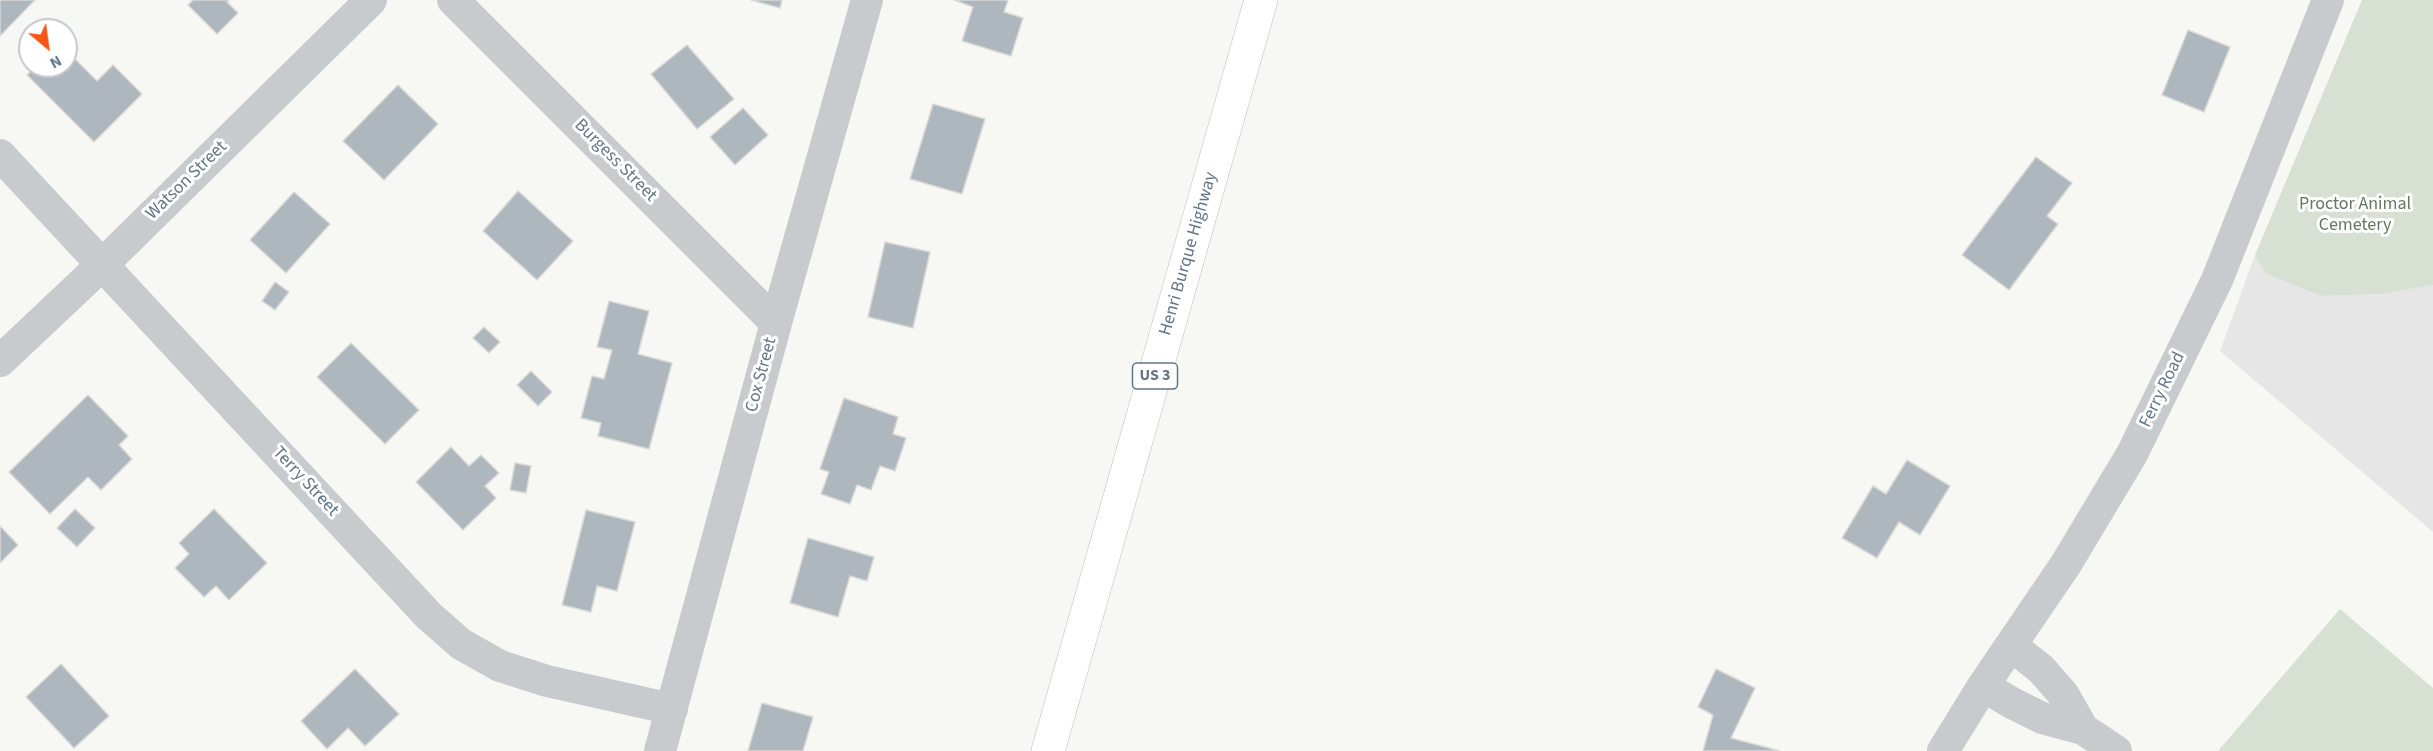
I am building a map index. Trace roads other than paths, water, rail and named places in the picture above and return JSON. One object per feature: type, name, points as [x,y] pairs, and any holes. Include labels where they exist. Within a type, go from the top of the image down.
[{"type":"main road","name":"Henri Burque Highway","points":[[1048,751],[1261,0]]},
{"type":"street","name":"Watson Street","points":[[0,361],[103,264],[371,0]]},
{"type":"street","name":"Burgess Street","points":[[453,0],[776,323]]},
{"type":"street","name":"Cox Street","points":[[660,751],[776,323],[867,0]]},
{"type":"street","name":"Ferry Road","points":[[1943,751],[1983,686],[2066,564],[2132,453],[2217,280],[2328,0]]},
{"type":"street","name":"Terry Street","points":[[0,155],[429,616],[461,644],[500,666],[547,681],[672,709]]},
{"type":"street","points":[[2012,646],[2041,669],[2063,694],[2084,729]]},
{"type":"street","points":[[1983,686],[2012,704],[2042,718],[2084,729],[2116,751]]},
{"type":"park label","name":"Proctor Animal Cemetery","points":[[2355,215]]}]
